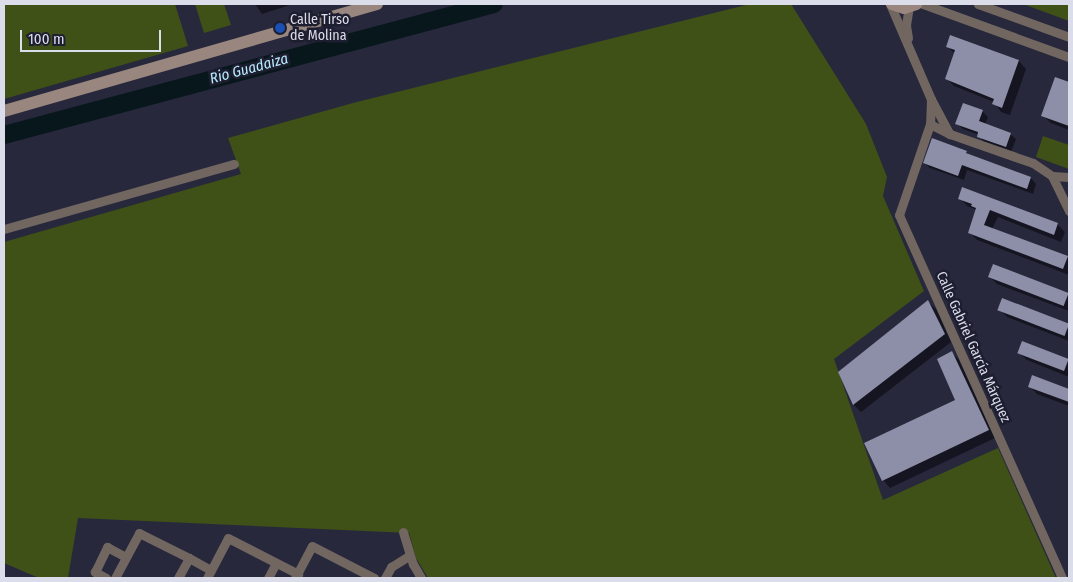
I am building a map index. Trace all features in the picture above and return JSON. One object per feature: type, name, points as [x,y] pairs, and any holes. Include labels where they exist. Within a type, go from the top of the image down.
[{"type":"street","points":[[4,110],[377,4]]},
{"type":"street","points":[[891,4],[898,7],[912,6],[906,25],[909,43]]},
{"type":"street","points":[[891,4],[893,15],[909,43],[932,99],[950,134]]},
{"type":"street","points":[[923,4],[1069,57]]},
{"type":"street","points":[[978,4],[1069,37]]},
{"type":"street","name":"Calle Gabriel García Márquez","points":[[932,99],[930,124],[899,215],[1062,578]]},
{"type":"street","points":[[930,124],[950,134],[1033,163],[1052,176],[1069,210]]},
{"type":"street","points":[[4,229],[234,164]]},
{"type":"street","points":[[1052,176],[1069,177]]},
{"type":"street","points":[[403,532],[410,555],[421,578]]},
{"type":"street","points":[[116,578],[139,533],[188,558],[209,574],[228,538],[276,563],[296,576],[312,546],[359,575],[374,578]]},
{"type":"street","points":[[106,578],[95,572],[107,548],[126,557]]},
{"type":"street","points":[[385,578],[391,567],[410,555]]},
{"type":"street","points":[[180,578],[188,558]]},
{"type":"street","points":[[268,578],[276,563]]},
{"type":"green space","points":[[4,4],[175,4],[188,46],[4,99]]},
{"type":"green space","points":[[195,4],[224,4],[231,25],[204,33]]},
{"type":"green space","points":[[750,4],[791,4],[866,124],[887,177],[883,196],[924,291],[834,359],[883,500],[998,448],[1056,578],[428,578],[416,558],[409,533],[78,518],[68,578],[39,578],[4,563],[4,242],[241,174],[228,138],[353,103]]},
{"type":"green space","points":[[1023,4],[1069,4],[1069,21]]},
{"type":"green space","points":[[1043,136],[1069,145],[1069,169],[1036,157]]},
{"type":"building","points":[[950,35],[1019,60],[1002,108],[992,104],[994,99],[945,79],[955,50],[946,47]]},
{"type":"building","points":[[1055,77],[1069,82],[1069,126],[1041,116]]},
{"type":"building","points":[[963,103],[983,110],[979,121],[1011,133],[1006,147],[977,137],[978,132],[955,124]]},
{"type":"building","points":[[932,138],[1031,177],[1027,189],[962,165],[958,176],[923,163]]},
{"type":"building","points":[[962,187],[1058,223],[1054,235],[990,210],[984,225],[1068,256],[1063,269],[968,233],[976,208],[971,206],[972,204],[958,199]]},
{"type":"building","points":[[993,264],[1069,293],[1064,306],[988,277]]},
{"type":"building","points":[[1002,298],[1069,324],[1065,336],[997,310]]},
{"type":"building","points":[[928,300],[945,334],[853,405],[838,372]]},
{"type":"building","points":[[1022,341],[1069,359],[1064,371],[1017,353]]},
{"type":"building","points":[[952,351],[989,430],[882,481],[864,443],[955,400],[937,359]]},
{"type":"building","points":[[1032,375],[1069,389],[1069,402],[1028,387]]},
{"type":"waterway","name":"Rio Guadaiza","points":[[4,135],[494,4]]},
{"type":"place","name":"Calle Tirso de Molina","points":[[280,28]]}]
